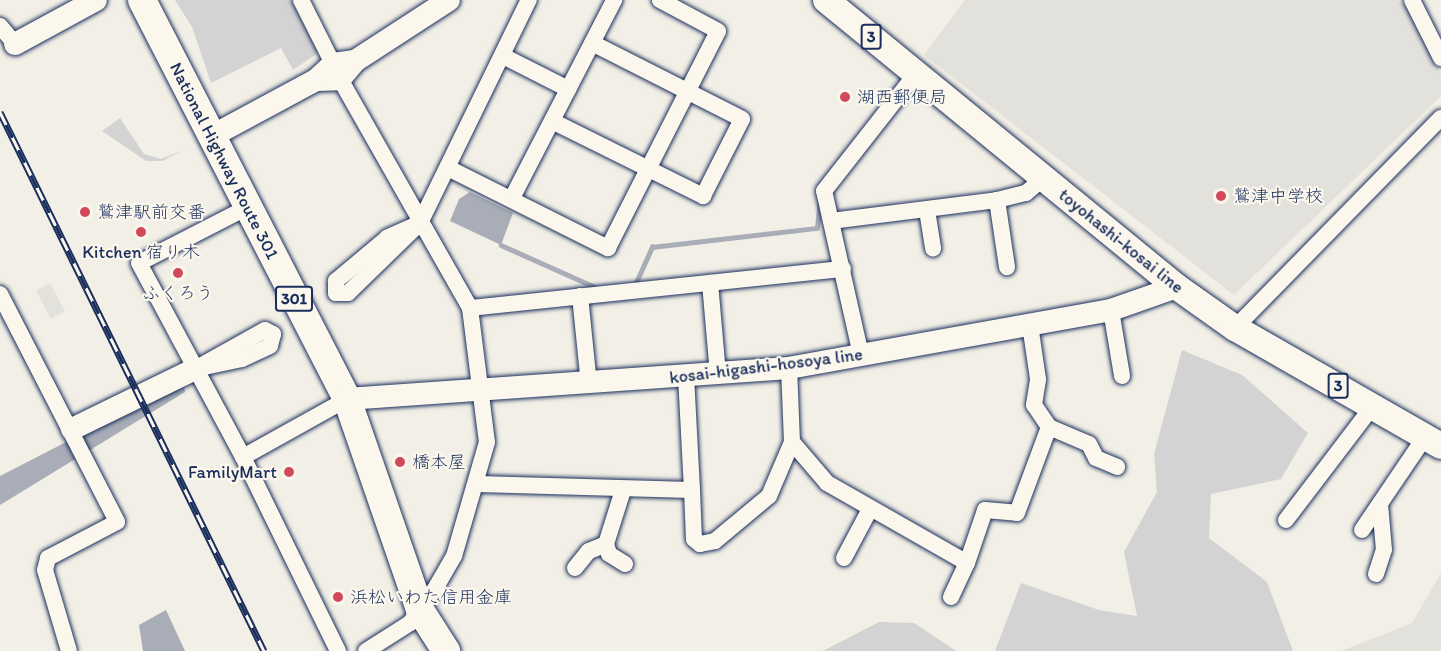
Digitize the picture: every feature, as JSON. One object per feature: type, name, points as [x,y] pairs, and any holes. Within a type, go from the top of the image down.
[{"type":"highway","name":"National Highway Route 301","points":[[142,0],[246,208],[347,399],[420,610],[446,651]]},
{"type":"main road","points":[[15,44],[96,0]]},
{"type":"main road","points":[[212,136],[343,68],[449,0]]},
{"type":"main road","name":"toyohashi-kosai line","points":[[839,4],[915,75],[1177,287],[1234,328],[1433,441]]},
{"type":"main road","name":"kosai-higashi-hosoya line","points":[[347,399],[589,386],[789,368],[1111,310],[1177,287]]},
{"type":"main road","points":[[72,429],[195,369]]},
{"type":"street","points":[[301,0],[343,68],[420,223],[470,308],[479,393],[488,442],[454,556],[420,610],[366,651]]},
{"type":"street","points":[[420,223],[378,245],[336,281],[336,293],[348,292],[420,223],[450,169],[505,57],[529,0]]},
{"type":"street","points":[[513,198],[614,0]]},
{"type":"street","points":[[450,169],[513,198],[608,248],[646,169],[688,93],[718,31],[660,0]]},
{"type":"street","points":[[1412,0],[1441,58]]},
{"type":"street","points":[[0,26],[15,44]]},
{"type":"street","points":[[552,121],[703,196],[742,119],[592,43]]},
{"type":"street","points":[[505,57],[568,89]]},
{"type":"street","points":[[861,355],[831,221],[826,185],[915,75]]},
{"type":"street","points":[[1234,328],[1441,118]]},
{"type":"street","points":[[831,221],[997,200],[1026,193],[1043,178]]},
{"type":"street","points":[[997,200],[1007,267]]},
{"type":"street","points":[[246,208],[139,263],[243,457],[338,651]]},
{"type":"street","points":[[927,210],[933,249]]},
{"type":"street","points":[[470,308],[843,269]]},
{"type":"street","points":[[710,282],[718,374]]},
{"type":"street","points":[[0,294],[72,429],[117,522],[48,558],[45,570],[69,651]]},
{"type":"street","points":[[580,296],[589,386]]},
{"type":"street","points":[[1111,310],[1122,376]]},
{"type":"street","points":[[1030,325],[1038,379],[1034,405],[1048,427],[1089,444],[1096,458],[1117,467]]},
{"type":"street","points":[[686,377],[694,539],[715,541],[769,496],[792,442],[789,368]]},
{"type":"street","points":[[243,457],[347,399]]},
{"type":"street","points":[[1286,520],[1373,406]]},
{"type":"street","points":[[951,597],[967,563],[985,510],[1017,513],[1048,427]]},
{"type":"street","points":[[1362,530],[1380,504],[1433,441]]},
{"type":"street","points":[[792,442],[827,483],[967,563]]},
{"type":"street","points":[[477,484],[623,490],[692,490]]},
{"type":"street","points":[[623,490],[606,544],[609,554],[625,564]]},
{"type":"street","points":[[1376,574],[1384,550],[1380,504]]},
{"type":"street","points":[[844,558],[870,509]]},
{"type":"street","points":[[574,568],[589,551],[606,544]]},
{"type":"shaded area","points":[[175,0],[291,0],[318,53],[293,70],[281,48],[211,83],[192,27]]},
{"type":"shaded area","name":"鷲津中学校","points":[[965,0],[1397,0],[1410,11],[1441,75],[1441,96],[1234,295],[924,55]]},
{"type":"shaded area","points":[[120,118],[144,154],[161,159],[184,150],[162,161],[146,161],[102,131]]},
{"type":"shaded area","points":[[470,192],[513,213],[501,245],[450,221],[459,199]]},
{"type":"shaded area","points":[[50,283],[65,311],[51,319],[36,291]]},
{"type":"shaded area","points":[[1182,350],[1242,375],[1308,433],[1281,479],[1211,494],[1209,538],[1267,582],[1293,651],[995,651],[1021,583],[1099,610],[1137,616],[1124,552],[1157,492],[1154,454]]},
{"type":"shaded area","points":[[183,382],[185,392],[0,505],[0,476]]},
{"type":"shaded area","points":[[1441,573],[1441,651],[1341,651],[1412,623]]},
{"type":"shaded area","points":[[166,610],[185,651],[143,651],[139,625]]},
{"type":"shaded area","points":[[879,622],[914,623],[956,651],[823,651]]},
{"type":"waterway","points":[[635,285],[652,247],[817,228],[820,201]]},
{"type":"waterway","points":[[501,245],[597,288]]},
{"type":"railway","points":[[0,112],[264,651]]},
{"type":"place","name":"湖西郵便局","points":[[845,97]]},
{"type":"place","name":"鷲津中学校","points":[[1221,196]]},
{"type":"place","name":"鷲津駅前交番","points":[[85,212]]},
{"type":"place","name":"Kitchen 宿り木","points":[[141,232]]},
{"type":"place","name":"ふくろう","points":[[178,273]]},
{"type":"place","name":"橋本屋","points":[[400,462]]},
{"type":"place","name":"FamilyMart","points":[[289,472]]},
{"type":"place","name":"浜松いわた信用金庫","points":[[338,597]]}]
